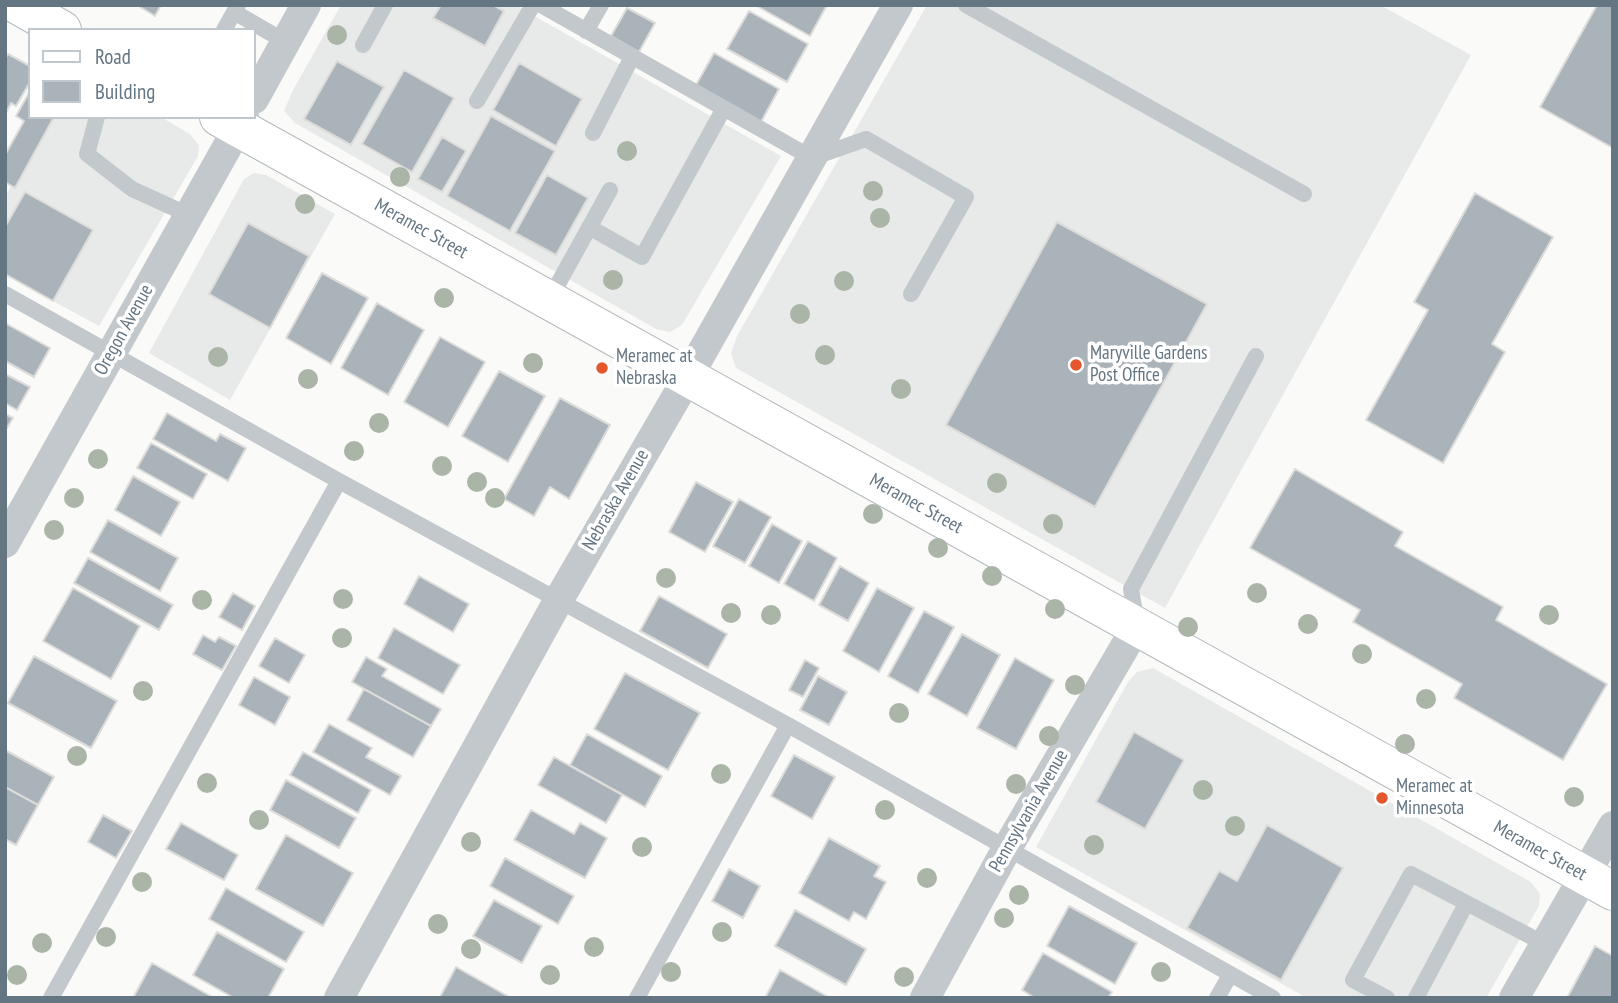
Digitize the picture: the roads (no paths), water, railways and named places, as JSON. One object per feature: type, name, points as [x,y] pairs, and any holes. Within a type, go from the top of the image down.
[{"type":"street","points":[[18,5],[58,28]]},
{"type":"street","name":"Oregon Avenue","points":[[256,89],[286,43],[306,5]]},
{"type":"street","name":"Nebraska Avenue","points":[[339,998],[558,601],[898,5]]},
{"type":"street","name":"Oregon Avenue","points":[[5,544],[189,215],[237,119]]},
{"type":"street","name":"Meramec Street","points":[[246,119],[549,300],[1599,883]]},
{"type":"street","name":"Pennsylvania Avenue","points":[[925,998],[1006,850],[1137,626]]},
{"type":"street","points":[[1514,998],[1545,944],[1599,883],[1613,826]]},
{"type":"lane","points":[[363,45],[385,5]]},
{"type":"lane","points":[[477,101],[533,5]]},
{"type":"lane","points":[[541,5],[813,158],[866,139],[966,197],[911,294]]},
{"type":"lane","points":[[586,31],[601,5]]},
{"type":"lane","points":[[966,5],[1304,194]]},
{"type":"lane","points":[[225,28],[236,9],[286,43]]},
{"type":"lane","points":[[593,132],[632,57]]},
{"type":"lane","points":[[589,227],[642,257],[724,108]]},
{"type":"lane","points":[[96,119],[87,154],[132,189],[189,215]]},
{"type":"lane","points":[[549,300],[610,190]]},
{"type":"lane","points":[[5,295],[339,481],[788,725],[1273,998]]},
{"type":"lane","points":[[1137,626],[1131,589],[1256,356]]},
{"type":"lane","points":[[51,998],[339,481]]},
{"type":"lane","points":[[637,998],[788,725]]},
{"type":"lane","points":[[1387,998],[1353,980],[1411,874],[1545,944]]},
{"type":"lane","points":[[1416,998],[1466,904]]},
{"type":"lane","points":[[1217,998],[1230,975]]},
{"type":"place","name":"Maryville Gardens Post Office","points":[[1076,365]]},
{"type":"place","name":"Meramec at Nebraska","points":[[602,368]]},
{"type":"place","name":"Meramec at Minnesota","points":[[1382,798]]}]
